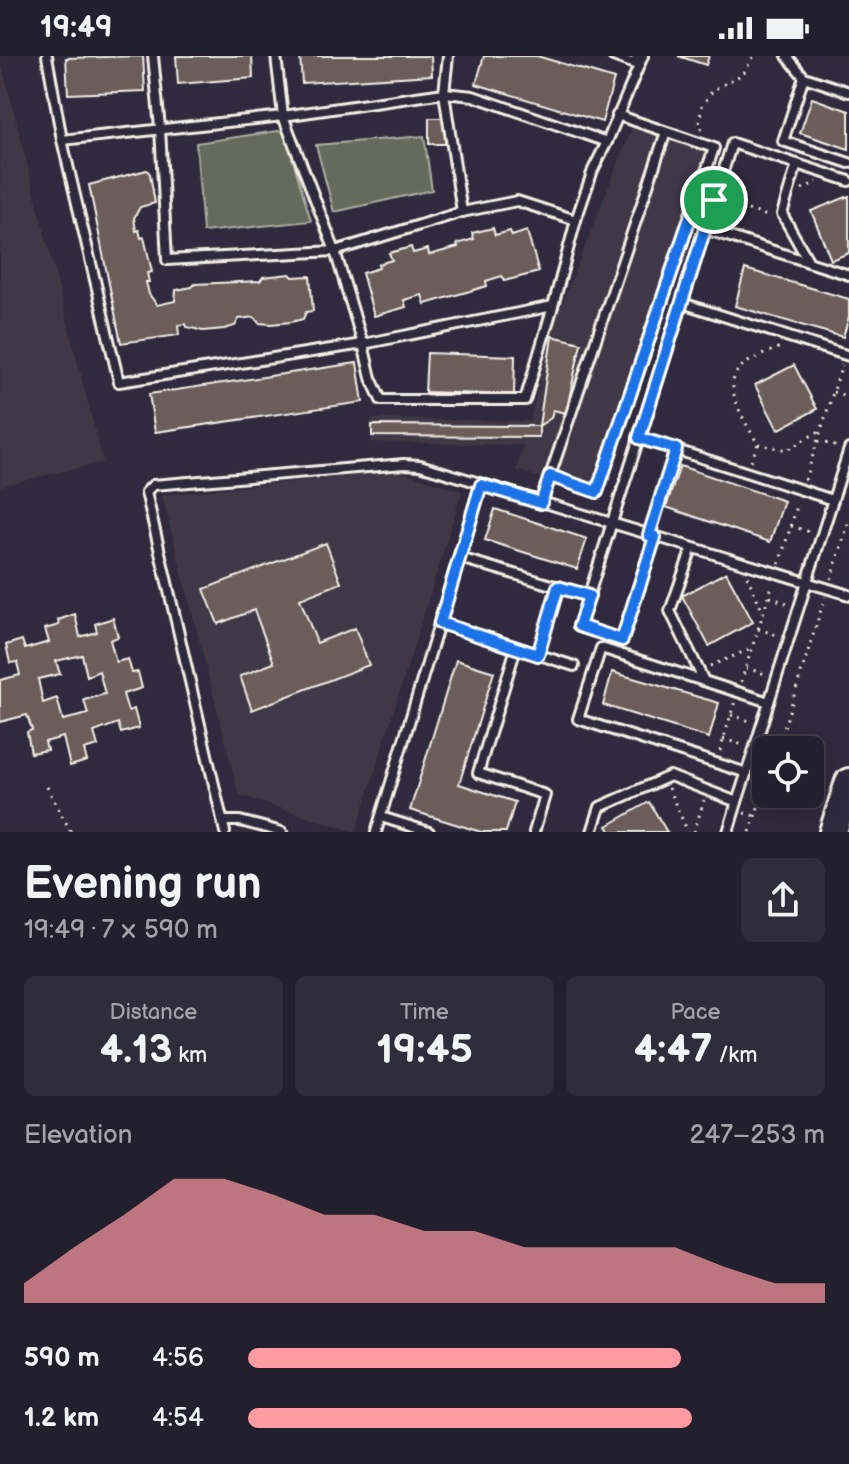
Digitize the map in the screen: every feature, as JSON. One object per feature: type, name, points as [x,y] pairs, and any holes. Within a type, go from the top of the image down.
[{"type":"main road","points":[[833,832],[849,782]]},
{"type":"lane","points":[[47,56],[62,140],[119,382],[363,344],[553,306]]},
{"type":"lane","points":[[153,56],[167,260],[335,251],[462,212],[517,201],[576,220]]},
{"type":"lane","points":[[276,56],[283,116],[335,251],[371,378],[381,400],[525,400],[593,170],[607,142],[636,61],[643,56]]},
{"type":"lane","points":[[448,56],[444,93],[462,212]]},
{"type":"lane","points":[[613,56],[636,61]]},
{"type":"lane","points":[[787,56],[804,77],[849,92]]},
{"type":"lane","points":[[804,77],[783,141],[849,163]]},
{"type":"lane","points":[[62,140],[283,116],[444,93],[473,96],[607,142]]},
{"type":"lane","points":[[550,476],[597,492],[714,148],[617,115]]},
{"type":"lane","points":[[541,503],[666,132]]},
{"type":"lane","points":[[652,536],[622,640],[579,626],[732,143],[849,181]]},
{"type":"lane","points":[[797,164],[782,214],[810,263]]},
{"type":"lane","points":[[705,229],[849,275]]},
{"type":"lane","points":[[682,303],[847,356]]},
{"type":"lane","points":[[639,438],[833,500]]},
{"type":"lane","points":[[758,736],[849,450]]},
{"type":"lane","points":[[225,832],[146,492],[153,485],[420,465],[849,595]]},
{"type":"lane","points":[[376,832],[481,485]]},
{"type":"lane","points":[[692,548],[670,611],[704,681]]},
{"type":"lane","points":[[460,558],[589,596]]},
{"type":"lane","points":[[440,623],[574,666]]},
{"type":"lane","points":[[516,648],[478,773],[545,795],[534,832]]},
{"type":"lane","points":[[747,773],[578,719],[601,648],[769,702]]},
{"type":"lane","points":[[728,832],[752,756]]},
{"type":"lane","points":[[592,832],[600,807],[670,776],[737,802]]},
{"type":"lane","points":[[381,817],[429,832]]},
{"type":"lane","points":[[222,821],[240,821],[282,832]]},
{"type":"path","points":[[714,148],[699,125],[702,106],[713,90],[743,74],[754,56]]},
{"type":"path","points":[[787,195],[832,176]]},
{"type":"path","points":[[714,200],[786,222]]},
{"type":"path","points":[[747,472],[758,444],[733,394],[734,378],[743,364],[796,340]]},
{"type":"path","points":[[716,763],[847,356]]},
{"type":"path","points":[[833,392],[849,397]]},
{"type":"path","points":[[758,444],[787,450],[821,430]]},
{"type":"path","points":[[818,441],[849,450]]},
{"type":"path","points":[[652,536],[676,449]]},
{"type":"path","points":[[781,736],[849,521]]},
{"type":"path","points":[[741,563],[763,612]]},
{"type":"path","points":[[538,655],[558,587]]},
{"type":"path","points":[[699,671],[752,648]]},
{"type":"path","points":[[731,715],[762,725]]},
{"type":"path","points":[[723,739],[752,748]]},
{"type":"path","points":[[664,779],[688,832]]},
{"type":"path","points":[[47,787],[71,832]]},
{"type":"path","points":[[694,832],[707,791]]},
{"type":"path","points":[[750,832],[758,808]]},
{"type":"shaded area","points":[[0,58],[103,462],[0,486]]},
{"type":"shaded area","points":[[636,118],[716,145],[602,498],[517,470],[523,445],[371,442],[371,419],[530,421],[552,329]]},
{"type":"shaded area","points":[[399,471],[462,491],[356,832],[239,795],[162,495]]},
{"type":"green space","points":[[284,130],[311,221],[203,232],[196,143]]},
{"type":"green space","points":[[424,136],[432,190],[334,212],[316,145]]},
{"type":"building","points":[[143,56],[145,91],[68,94],[66,58]]},
{"type":"building","points":[[176,56],[252,56],[253,78],[178,84]]},
{"type":"building","points":[[300,56],[431,56],[432,75],[302,83]]},
{"type":"building","points":[[484,56],[537,56],[614,79],[602,122],[476,84]]},
{"type":"building","points":[[678,56],[709,56],[706,65]]},
{"type":"building","points":[[812,98],[849,111],[849,149],[800,133]]},
{"type":"building","points":[[429,118],[445,118],[445,144],[429,144]]},
{"type":"building","points":[[147,170],[155,203],[140,207],[134,218],[136,231],[139,230],[141,238],[144,237],[152,272],[147,273],[149,294],[157,305],[175,301],[176,290],[195,284],[260,281],[263,277],[290,274],[293,277],[310,276],[313,311],[306,312],[303,319],[291,322],[271,324],[259,323],[254,317],[239,319],[235,326],[224,329],[203,331],[186,324],[178,325],[179,335],[121,343],[89,185]]},
{"type":"building","points":[[849,196],[849,253],[831,260],[811,211]]},
{"type":"building","points":[[493,228],[495,235],[510,231],[512,236],[527,231],[539,272],[504,281],[502,276],[486,281],[487,286],[425,304],[422,295],[404,300],[406,307],[374,316],[362,273],[392,260],[389,253],[411,247],[413,253],[428,249],[429,255],[458,247],[457,244],[474,239],[472,233]]},
{"type":"building","points":[[745,269],[849,299],[849,317],[843,337],[735,306]]},
{"type":"building","points":[[552,336],[581,343],[566,413],[553,410],[551,418],[539,426]]},
{"type":"building","points":[[427,353],[515,356],[514,395],[425,392]]},
{"type":"building","points":[[357,363],[363,402],[155,432],[149,394]]},
{"type":"building","points":[[794,365],[817,409],[778,430],[755,385]]},
{"type":"building","points":[[372,425],[539,426],[539,437],[372,436]]},
{"type":"building","points":[[680,466],[784,501],[770,542],[666,507]]},
{"type":"building","points":[[495,509],[587,539],[577,569],[485,540]]},
{"type":"building","points":[[326,543],[341,583],[300,599],[317,643],[355,628],[369,665],[252,710],[240,676],[274,663],[254,610],[218,624],[204,589]]},
{"type":"building","points":[[726,572],[753,622],[709,646],[682,596]]},
{"type":"building","points":[[75,614],[80,637],[97,632],[95,624],[113,618],[118,637],[110,640],[116,662],[128,659],[132,673],[138,672],[142,688],[123,694],[128,711],[134,709],[139,728],[121,733],[118,723],[94,732],[98,746],[84,750],[87,761],[70,766],[63,737],[45,742],[47,750],[31,753],[27,732],[32,730],[27,715],[0,722],[0,680],[20,675],[17,662],[10,663],[6,645],[22,640],[25,649],[49,642],[45,629],[59,625],[58,620]],"holes":[[[82,655],[87,676],[99,671],[105,694],[84,700],[88,714],[63,720],[57,698],[43,703],[38,679],[60,674],[56,661]]]},
{"type":"building","points":[[456,660],[494,672],[459,784],[515,802],[506,832],[481,832],[410,810]]},
{"type":"building","points":[[612,672],[719,703],[709,738],[603,705]]},
{"type":"building","points":[[649,802],[667,832],[611,832],[607,826]]},
{"type":"route","points":[[698,194],[714,200],[639,438],[676,449],[649,535],[655,537],[622,640],[579,626],[589,596],[558,587],[538,655],[440,623],[481,485],[541,503],[550,476],[597,492],[698,194]]}]
